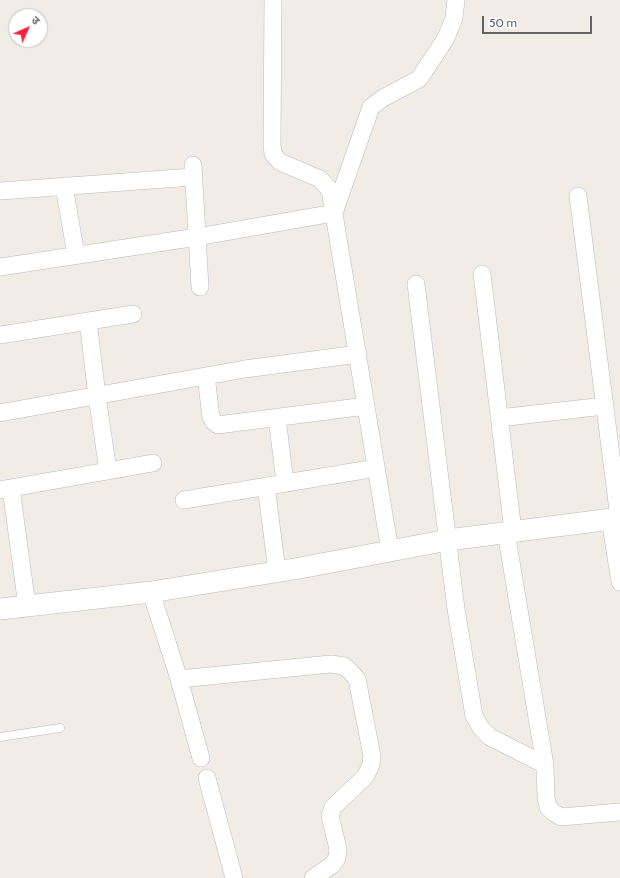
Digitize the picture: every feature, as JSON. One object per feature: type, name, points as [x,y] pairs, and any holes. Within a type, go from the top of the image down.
[{"type":"street","points":[[273,0],[273,154],[280,162],[320,179],[330,190],[390,551]]},
{"type":"street","points":[[334,213],[371,107],[383,98],[419,79],[446,38],[454,18],[456,0]]},
{"type":"street","points":[[1,191],[64,186],[193,171],[200,286]]},
{"type":"street","points":[[64,186],[76,256]]},
{"type":"street","points":[[578,196],[604,406],[616,518],[620,582]]},
{"type":"street","points":[[0,267],[197,237],[334,213]]},
{"type":"street","points":[[482,274],[499,418],[510,532],[545,765],[546,797],[548,807],[561,817],[620,812]]},
{"type":"street","points":[[416,284],[456,609],[474,716],[481,728],[490,737],[545,765]]},
{"type":"street","points":[[0,335],[133,314]]},
{"type":"street","points":[[88,321],[108,471]]},
{"type":"street","points":[[0,413],[246,369],[358,354]]},
{"type":"street","points":[[206,376],[211,417],[218,425],[366,406]]},
{"type":"street","points":[[499,418],[604,406]]},
{"type":"street","points":[[276,418],[285,483]]},
{"type":"street","points":[[27,606],[6,489],[153,463]]},
{"type":"street","points":[[184,500],[376,468]]},
{"type":"street","points":[[266,486],[278,571]]},
{"type":"street","points":[[0,609],[151,592],[278,571],[448,540],[616,518]]},
{"type":"street","points":[[151,592],[179,680],[201,758]]},
{"type":"street","points":[[179,680],[331,664],[344,666],[357,679],[372,756],[372,766],[365,777],[333,807],[330,816],[338,849],[337,858],[332,865],[313,878]]},
{"type":"street","points":[[207,778],[234,878]]},
{"type":"lane","points":[[0,737],[60,728]]}]
